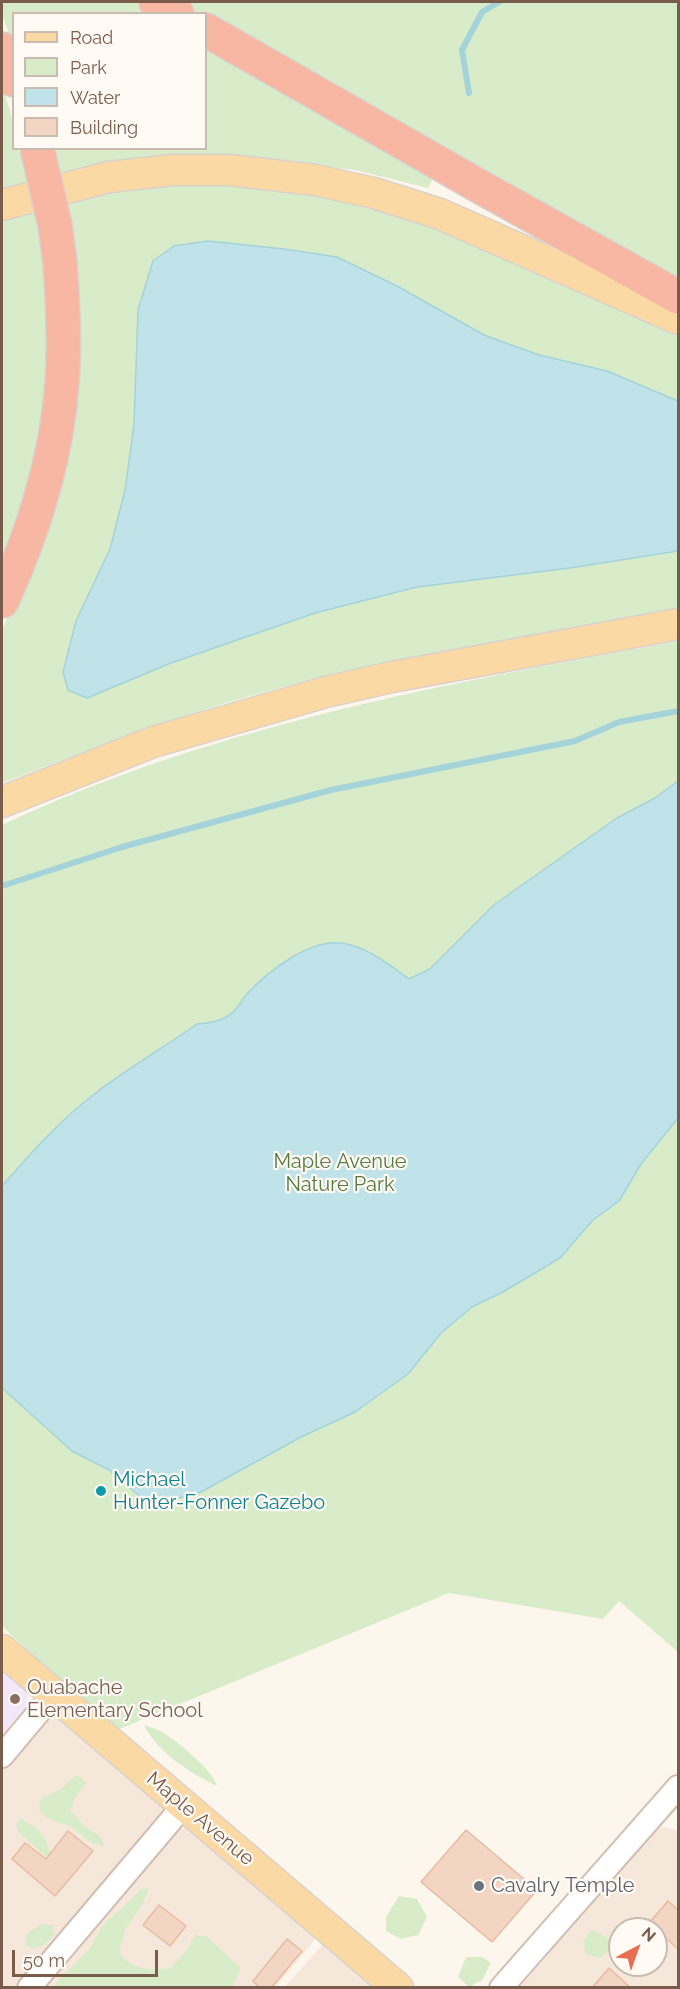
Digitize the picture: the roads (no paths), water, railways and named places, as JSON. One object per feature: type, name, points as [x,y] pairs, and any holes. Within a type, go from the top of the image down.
[{"type":"highway","points":[[156,2],[174,12]]},
{"type":"highway","points":[[207,31],[678,297]]},
{"type":"highway","points":[[2,49],[12,75]]},
{"type":"highway","points":[[2,602],[17,568],[38,506],[56,430],[62,383],[64,315],[60,263],[53,215],[37,150]]},
{"type":"main road","points":[[2,205],[109,177],[173,170],[230,170],[315,180],[374,193],[440,214],[678,319]]},
{"type":"main road","points":[[2,802],[153,742],[326,692],[392,677],[678,624]]},
{"type":"main road","name":"Maple Avenue","points":[[2,1650],[398,1988]]},
{"type":"street","points":[[2,1756],[54,1694]]},
{"type":"street","points":[[501,1988],[678,1787]]},
{"type":"street","points":[[29,1988],[184,1805]]},
{"type":"water","points":[[208,241],[337,257],[397,286],[484,335],[539,355],[607,371],[678,401],[678,551],[570,568],[417,587],[315,613],[171,663],[87,698],[68,690],[63,672],[76,621],[110,549],[125,490],[134,424],[138,310],[153,261],[174,246]]},
{"type":"water","points":[[678,781],[678,1118],[641,1164],[619,1201],[593,1220],[560,1258],[503,1292],[472,1307],[441,1333],[408,1374],[355,1412],[301,1437],[201,1492],[168,1501],[144,1500],[109,1470],[72,1451],[2,1388],[2,1186],[71,1113],[109,1083],[197,1024],[227,1017],[265,977],[302,952],[328,943],[340,943],[377,956],[409,979],[430,969],[495,904],[617,818],[655,798]]},
{"type":"waterway","points":[[469,93],[462,50],[482,12],[499,2]]},
{"type":"waterway","points":[[2,886],[122,847],[331,790],[575,741],[619,722],[678,711]]},
{"type":"place","name":"Michael Hunter-Fonner Gazebo","points":[[101,1491]]},
{"type":"place","name":"Ouabache Elementary School","points":[[15,1699]]},
{"type":"place","name":"Cavalry Temple","points":[[479,1886]]},
{"type":"park label","name":"Maple Avenue Nature Park","points":[[340,1174]]}]
